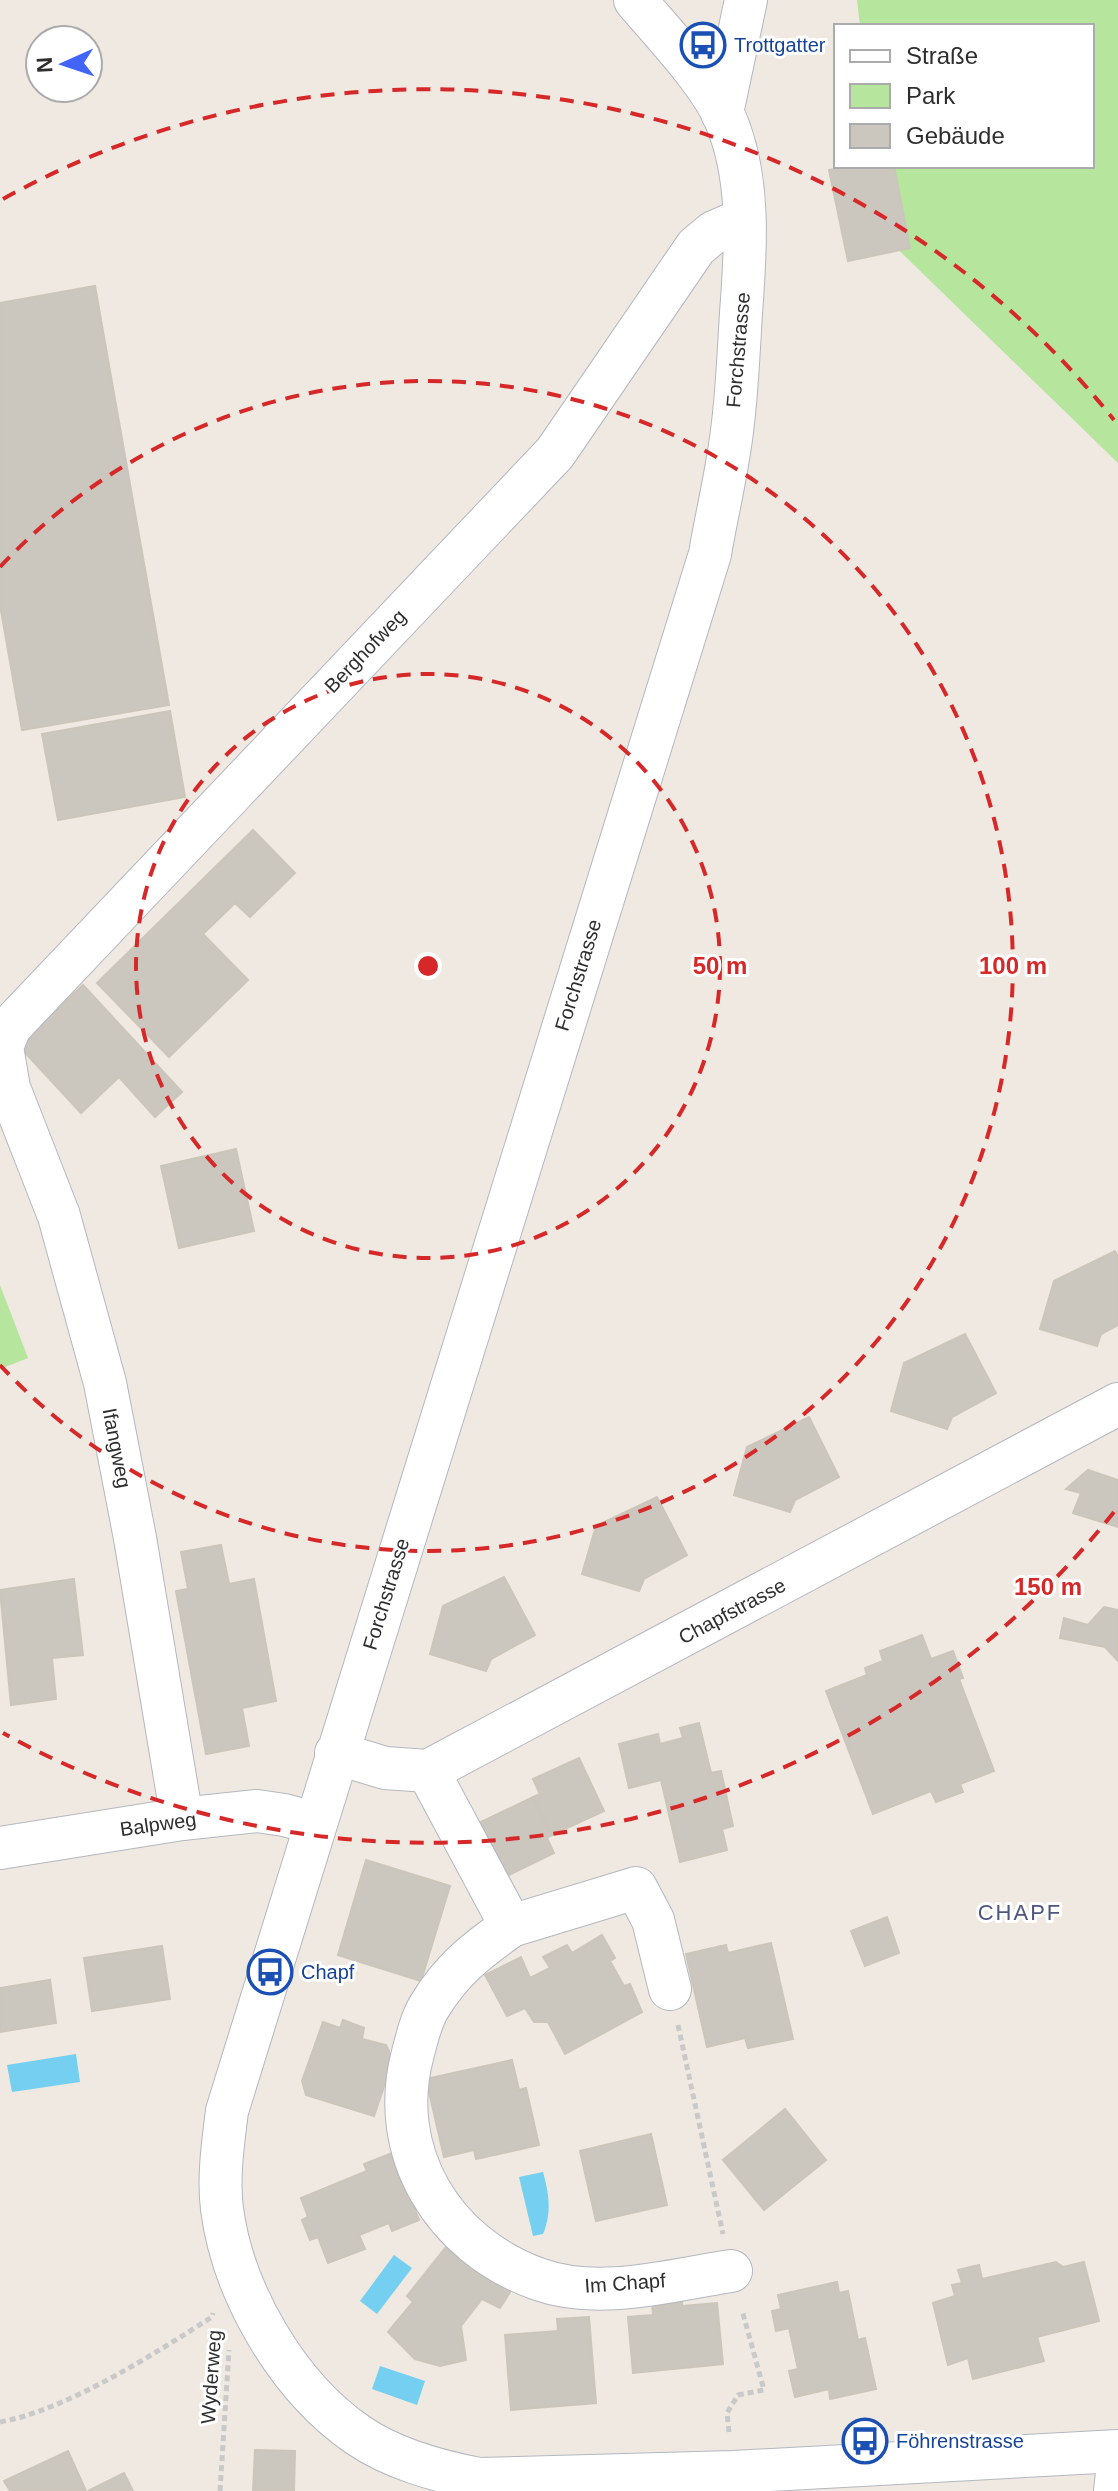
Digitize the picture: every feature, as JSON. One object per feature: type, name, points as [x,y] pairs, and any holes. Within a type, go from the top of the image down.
[{"type":"street","name":"Forchstrasse","points":[[635,0],[705,86],[722,113],[734,141],[741,176],[744,269],[728,462],[710,554],[227,2111],[221,2178],[222,2208],[234,2265],[264,2327],[295,2374],[324,2407],[359,2435],[401,2456],[449,2473],[479,2479],[733,2472],[1118,2451]]},
{"type":"street","points":[[722,113],[746,0]]},
{"type":"street","name":"Berghofweg","points":[[9,1088],[2,1047],[10,1027],[555,453],[696,247],[714,232],[744,219]]},
{"type":"street","name":"Ifangweg","points":[[9,1088],[59,1216],[105,1383],[135,1538],[182,1819]]},
{"type":"street","name":"Chapfstrasse","points":[[428,1771],[1118,1404]]},
{"type":"street","points":[[336,1753],[385,1768],[428,1771],[511,1926]]},
{"type":"street","name":"Balpweg","points":[[0,1848],[182,1819],[257,1811],[315,1823]]},
{"type":"street","name":"Im Chapf","points":[[670,1989],[653,1920],[636,1888],[511,1926],[464,1960],[427,2009],[407,2074],[406,2117],[414,2156],[429,2190],[470,2242],[538,2279],[596,2289],[731,2271]]},
{"type":"street","points":[[1115,2491],[1118,2464]]},
{"type":"path","points":[[670,1989],[731,2271],[764,2390],[738,2395],[727,2413],[733,2472]]},
{"type":"path","points":[[0,2422],[20,2418],[77,2394],[158,2352],[212,2317],[234,2265]]},
{"type":"path","name":"Wyderweg","points":[[220,2491],[229,2340]]},
{"type":"green space","points":[[857,0],[1118,0],[1118,463],[880,232],[873,168],[1094,168],[1094,24],[860,24]]},
{"type":"green space","points":[[0,1285],[28,1358],[0,1369]]},
{"type":"water","points":[[76,2054],[80,2082],[12,2092],[7,2065]]},
{"type":"water","points":[[543,2172],[548,2195],[548,2218],[543,2234],[533,2236],[519,2177]]},
{"type":"water","points":[[394,2255],[412,2268],[377,2314],[360,2301]]},
{"type":"water","points":[[380,2366],[425,2381],[417,2405],[372,2389]]},
{"type":"building","points":[[894,168],[910,248],[848,261],[829,170]]},
{"type":"building","points":[[95,286],[169,705],[22,730],[0,605],[0,303]]},
{"type":"building","points":[[170,711],[185,797],[58,820],[42,734]]},
{"type":"building","points":[[253,830],[295,873],[250,917],[235,903],[203,934],[248,980],[169,1057],[97,983]]},
{"type":"building","points":[[83,985],[182,1092],[155,1117],[119,1077],[81,1113],[18,1045]]},
{"type":"building","points":[[236,1149],[254,1231],[179,1248],[161,1166]]},
{"type":"building","points":[[1115,1251],[1118,1257],[1118,1325],[1101,1334],[1097,1346],[1040,1329],[1054,1281]]},
{"type":"building","points":[[965,1334],[996,1393],[952,1417],[947,1429],[891,1411],[904,1363]]},
{"type":"building","points":[[809,1417],[839,1477],[795,1500],[790,1512],[734,1495],[747,1447]]},
{"type":"building","points":[[1088,1470],[1118,1480],[1118,1527],[1073,1513],[1081,1493],[1066,1489]]},
{"type":"building","points":[[657,1497],[687,1555],[644,1579],[639,1591],[582,1574],[596,1526]]},
{"type":"building","points":[[221,1545],[229,1584],[254,1579],[276,1701],[242,1708],[249,1746],[206,1754],[176,1591],[188,1589],[181,1552]]},
{"type":"building","points":[[504,1577],[535,1635],[491,1659],[486,1671],[430,1654],[443,1606]]},
{"type":"building","points":[[74,1579],[83,1655],[52,1658],[56,1699],[11,1705],[0,1590]]},
{"type":"building","points":[[1104,1607],[1118,1610],[1118,1661],[1105,1647],[1060,1638],[1064,1618],[1088,1625]]},
{"type":"building","points":[[922,1635],[931,1659],[953,1651],[963,1678],[959,1679],[994,1771],[960,1784],[963,1792],[936,1802],[931,1791],[873,1814],[826,1691],[867,1675],[865,1668],[883,1661],[880,1651]]},
{"type":"building","points":[[699,1723],[711,1773],[721,1771],[733,1826],[722,1829],[727,1850],[680,1862],[661,1780],[629,1788],[619,1744],[658,1734],[660,1744],[683,1738],[680,1728]]},
{"type":"building","points":[[579,1758],[604,1811],[552,1835],[533,1797],[540,1794],[533,1779]]},
{"type":"building","points":[[533,1797],[552,1835],[547,1838],[554,1853],[507,1876],[481,1822]]},
{"type":"building","points":[[366,1860],[450,1886],[421,1981],[338,1955]]},
{"type":"building","points":[[887,1917],[899,1953],[865,1966],[851,1931]]},
{"type":"building","points":[[602,1935],[615,1958],[610,1961],[624,1986],[630,1984],[642,2012],[565,2054],[548,2022],[534,2022],[525,2008],[507,2016],[485,1975],[521,1957],[530,1978],[550,1968],[543,1957],[567,1945],[572,1953]]},
{"type":"building","points":[[771,1943],[793,2039],[748,2048],[745,2038],[707,2047],[686,1954],[726,1945],[728,1953]]},
{"type":"building","points":[[162,1946],[170,1999],[92,2011],[84,1958]]},
{"type":"building","points":[[50,1980],[56,2023],[0,2032],[0,1988]]},
{"type":"building","points":[[343,2020],[364,2028],[362,2039],[386,2045],[389,2051],[392,2063],[374,2116],[306,2095],[302,2081],[323,2022],[340,2028]]},
{"type":"building","points":[[512,2060],[519,2090],[526,2088],[539,2145],[476,2159],[474,2150],[444,2157],[426,2079]]},
{"type":"building","points":[[785,2109],[826,2160],[764,2210],[723,2160]]},
{"type":"building","points":[[651,2134],[667,2205],[596,2221],[580,2151]]},
{"type":"building","points":[[392,2153],[419,2220],[392,2231],[389,2223],[359,2235],[365,2249],[328,2263],[318,2237],[310,2240],[302,2220],[308,2217],[301,2198],[367,2171],[364,2164]]},
{"type":"building","points":[[446,2247],[476,2272],[483,2266],[515,2284],[500,2308],[482,2299],[461,2326],[466,2360],[440,2366],[415,2359],[388,2332],[413,2302],[407,2296]]},
{"type":"building","points":[[1056,2262],[1063,2267],[1084,2262],[1099,2321],[1037,2337],[1044,2361],[973,2379],[968,2358],[948,2365],[933,2303],[955,2296],[952,2285],[962,2283],[958,2270],[979,2265],[982,2279]]},
{"type":"building","points":[[837,2282],[839,2293],[848,2291],[858,2340],[865,2338],[876,2389],[830,2399],[829,2389],[795,2397],[789,2371],[798,2369],[789,2328],[776,2331],[772,2311],[781,2309],[778,2295]]},
{"type":"building","points":[[682,2300],[682,2306],[717,2303],[723,2364],[633,2373],[628,2317],[653,2315],[652,2302]]},
{"type":"building","points":[[589,2317],[596,2403],[511,2410],[505,2335],[558,2331],[557,2319]]},
{"type":"building","points":[[255,2450],[295,2451],[294,2491],[253,2491]]},
{"type":"building","points":[[68,2451],[86,2491],[10,2491],[4,2481]]},
{"type":"building","points":[[124,2473],[133,2491],[88,2491]]},
{"type":"place","name":"Trottgatter","points":[[703,45]]},
{"type":"place","name":"Chapf","points":[[270,1972]]},
{"type":"place","name":"Föhrenstrasse","points":[[865,2441]]},
{"type":"district","name":"CHAPF","points":[[1020,1912]]}]
